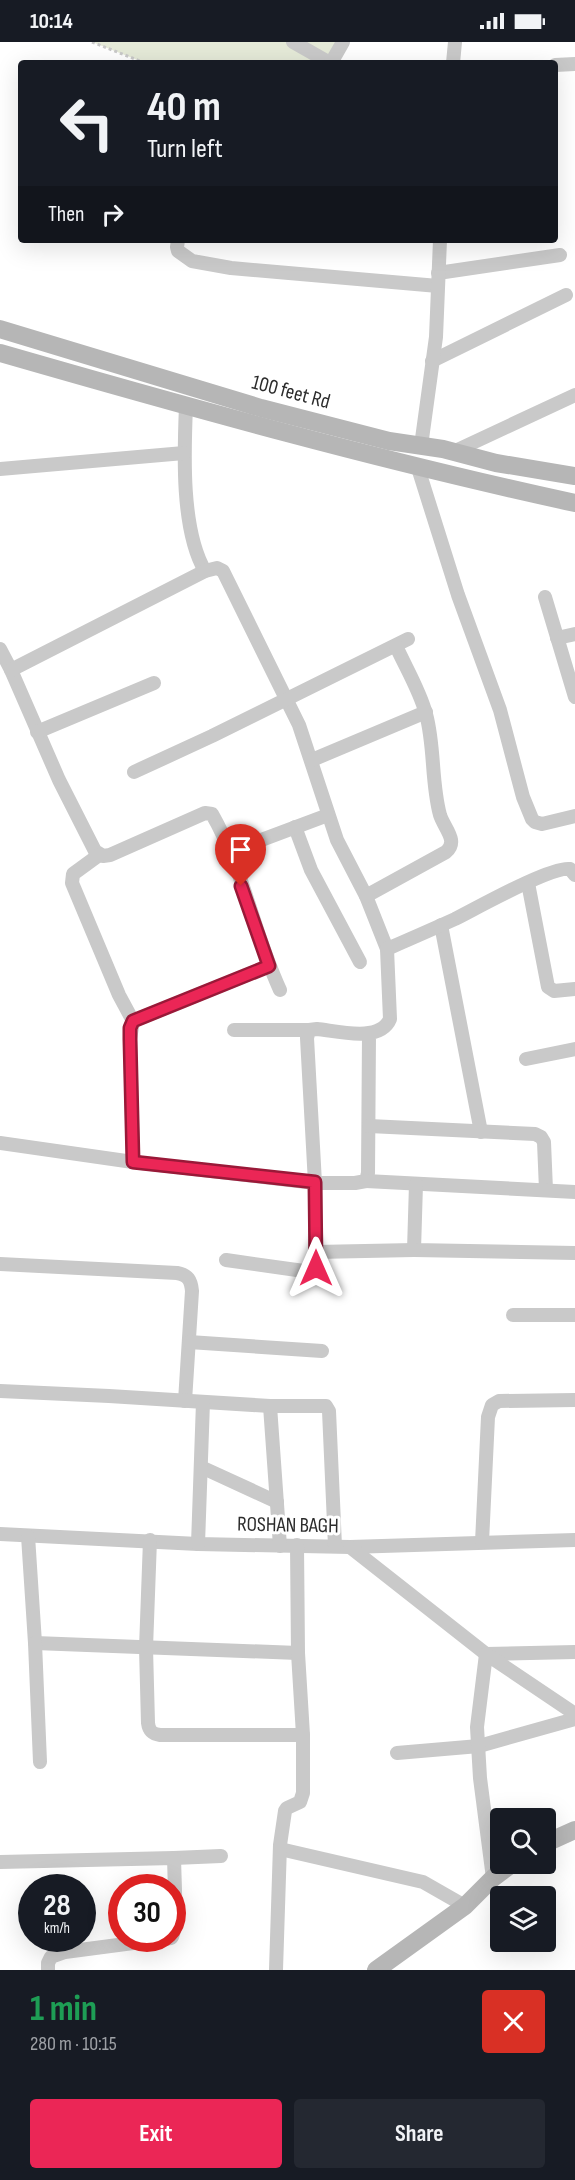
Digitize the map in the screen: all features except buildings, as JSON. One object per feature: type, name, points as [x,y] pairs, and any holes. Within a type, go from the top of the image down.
[{"type":"main road","name":"100 feet Rd","points":[[0,329],[261,408],[389,441],[453,452],[496,463],[575,476]]},
{"type":"main road","points":[[0,353],[418,468],[575,503]]},
{"type":"main road","points":[[556,1839],[575,1830]]},
{"type":"main road","points":[[376,1970],[465,1906],[498,1874]]},
{"type":"street","points":[[293,42],[326,60]]},
{"type":"street","points":[[333,60],[343,42]]},
{"type":"street","points":[[453,60],[455,42]]},
{"type":"street","points":[[558,65],[575,64]]},
{"type":"street","points":[[178,243],[178,251],[192,261],[231,268],[438,279],[560,255]]},
{"type":"street","points":[[421,446],[432,361],[440,243]]},
{"type":"street","points":[[432,361],[566,295]]},
{"type":"street","points":[[453,452],[575,395]]},
{"type":"street","points":[[186,406],[184,453],[188,507],[194,543],[205,571]]},
{"type":"street","points":[[0,469],[184,453]]},
{"type":"street","points":[[418,468],[458,595],[500,710],[523,797],[532,819],[542,824],[575,816]]},
{"type":"street","points":[[11,670],[205,571],[217,568],[223,571],[286,698],[312,760],[337,840],[366,896],[387,949],[390,1019],[387,1025],[369,1035],[317,1029],[234,1030]]},
{"type":"street","points":[[544,597],[575,697]]},
{"type":"street","points":[[557,638],[575,634]]},
{"type":"street","points":[[134,772],[402,642],[426,712],[436,798],[441,818],[451,837],[450,848],[366,896]]},
{"type":"street","points":[[0,649],[59,780],[99,855]]},
{"type":"street","points":[[37,732],[154,683]]},
{"type":"street","points":[[312,760],[426,712]]},
{"type":"street","points":[[133,1021],[119,995],[72,883],[73,874],[99,855],[110,855],[208,813],[213,816],[229,852],[269,966],[280,990]]},
{"type":"street","points":[[229,852],[328,815]]},
{"type":"street","points":[[295,827],[311,870],[360,962]]},
{"type":"street","points":[[387,949],[528,882],[564,868],[570,869],[575,875]]},
{"type":"street","points":[[528,882],[549,987],[554,991],[575,990]]},
{"type":"street","points":[[441,925],[481,1132]]},
{"type":"street","points":[[133,1162],[130,1028],[133,1021],[269,966]]},
{"type":"street","points":[[226,1260],[311,1272],[315,1270],[315,1182],[307,1038],[309,1030]]},
{"type":"street","points":[[366,1181],[369,1126],[369,1035]]},
{"type":"street","points":[[526,1059],[575,1049]]},
{"type":"street","points":[[369,1126],[535,1134],[544,1142],[546,1190]]},
{"type":"street","points":[[0,1143],[133,1162],[315,1182],[366,1181],[575,1192]]},
{"type":"street","points":[[414,1250],[416,1184]]},
{"type":"street","points":[[316,1252],[414,1250],[575,1253]]},
{"type":"street","points":[[0,1264],[182,1274],[188,1278],[192,1286],[185,1401]]},
{"type":"street","points":[[513,1315],[575,1316]]},
{"type":"street","points":[[189,1342],[322,1351]]},
{"type":"street","points":[[0,1391],[270,1406],[326,1406],[329,1408],[335,1546]]},
{"type":"street","points":[[482,1542],[488,1417],[492,1405],[499,1401],[575,1400]]},
{"type":"street","points":[[198,1544],[202,1402]]},
{"type":"street","points":[[270,1406],[280,1545]]},
{"type":"street","points":[[201,1467],[277,1502]]},
{"type":"street","name":"ROSHAN BAGH","points":[[0,1534],[198,1544],[350,1547],[575,1540]]},
{"type":"street","points":[[28,1536],[40,1762]]},
{"type":"street","points":[[150,1540],[146,1648],[148,1723],[153,1734],[303,1735]]},
{"type":"street","points":[[276,1970],[280,1849],[285,1811],[300,1802],[303,1793],[297,1545]]},
{"type":"street","points":[[350,1547],[486,1654],[575,1714]]},
{"type":"street","points":[[35,1643],[298,1653]]},
{"type":"street","points":[[486,1654],[575,1652]]},
{"type":"street","points":[[486,1654],[477,1727],[480,1778],[493,1878]]},
{"type":"street","points":[[397,1753],[479,1746],[575,1719]]},
{"type":"street","points":[[280,1849],[423,1882],[465,1906]]},
{"type":"street","points":[[0,1862],[221,1856]]},
{"type":"street","points":[[174,1858],[174,1874]]},
{"type":"street","points":[[48,1970],[51,1957],[65,1952],[108,1946]]},
{"type":"path","points":[[92,42],[137,60]]},
{"type":"green space","points":[[92,42],[348,42],[339,60],[137,60]]},
{"type":"route","points":[[241,886],[269,966],[133,1021],[130,1028],[130,1039],[133,1162],[315,1182],[316,1268]]}]
